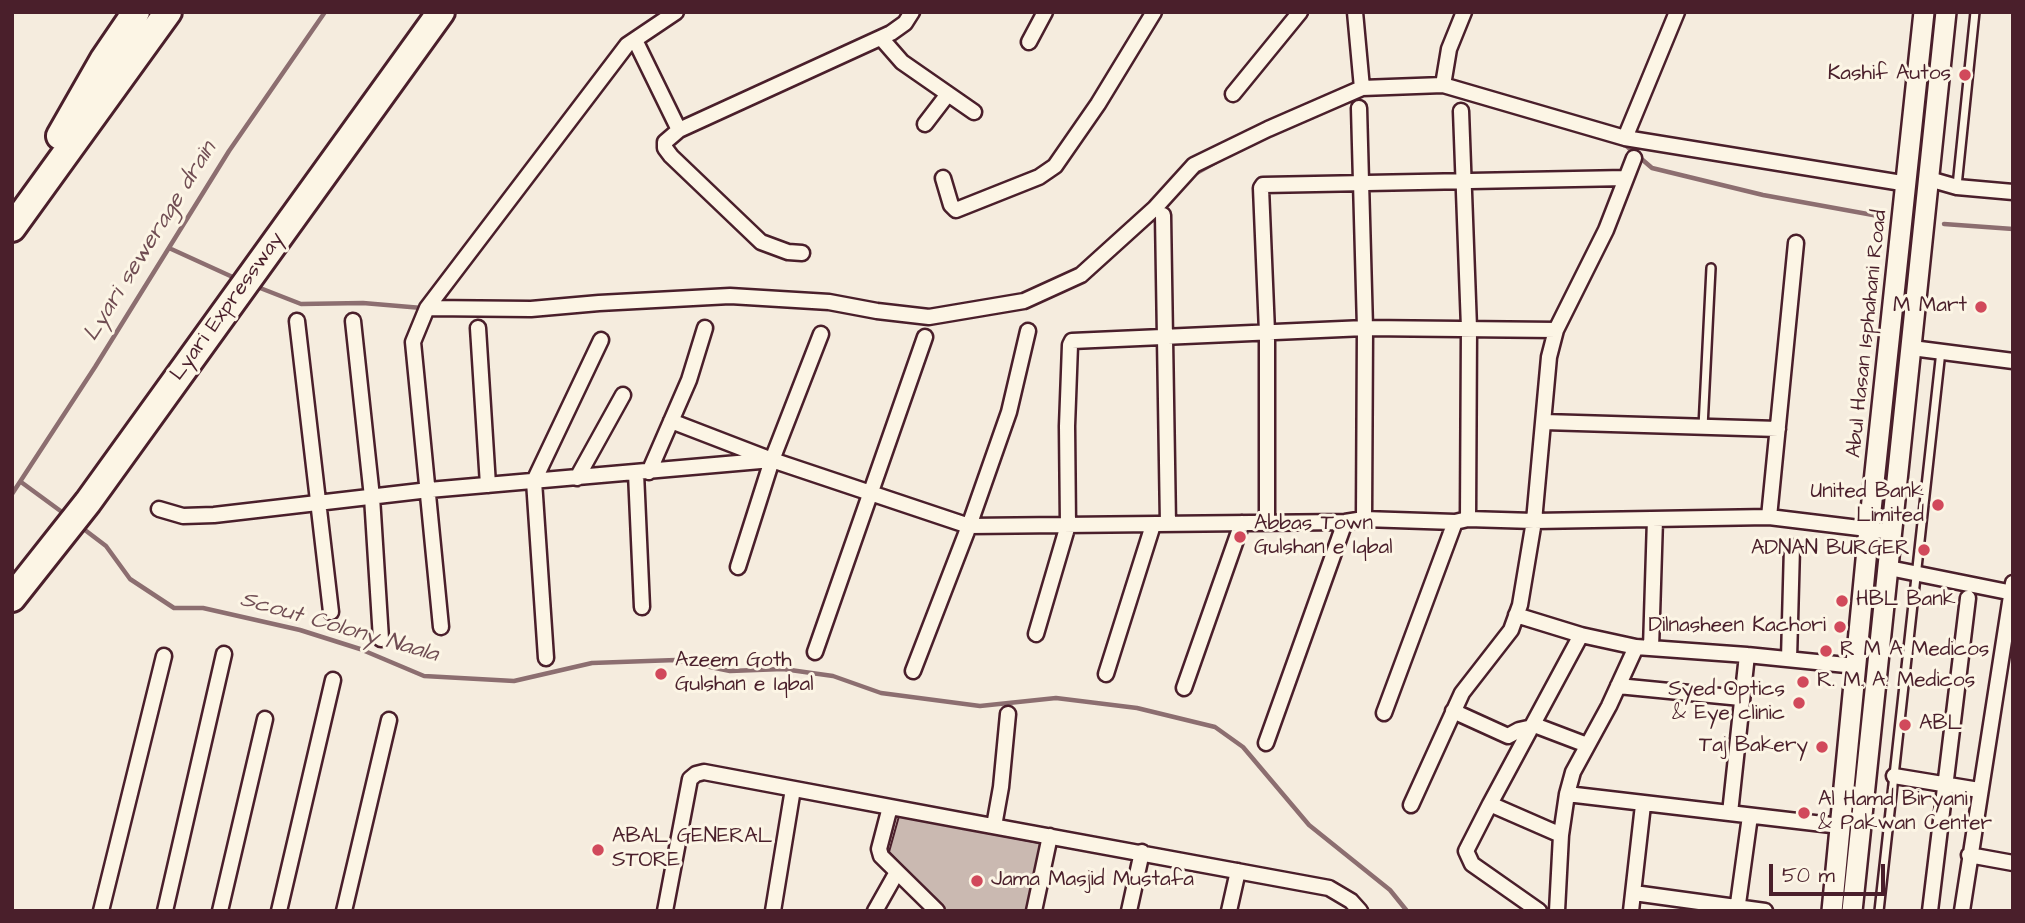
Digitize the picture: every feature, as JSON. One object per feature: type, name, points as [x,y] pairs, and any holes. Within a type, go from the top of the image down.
[{"type":"highway","points":[[31,202],[54,148],[104,59],[136,12]]},
{"type":"highway","points":[[12,228],[168,12]]},
{"type":"highway","name":"Lyari Expressway","points":[[12,598],[88,502],[441,12]]},
{"type":"main road","name":"Abul Hasan Isphahani Road","points":[[1832,911],[1924,12]]},
{"type":"main road","points":[[1852,911],[1946,12]]},
{"type":"street","points":[[802,253],[788,252],[761,242],[671,156],[665,148],[665,142],[679,130],[881,38],[905,23],[912,12]]},
{"type":"street","points":[[1029,42],[1045,12]]},
{"type":"street","points":[[943,178],[951,205],[956,210],[1039,177],[1055,166],[1098,104],[1154,12]]},
{"type":"street","points":[[1233,94],[1300,12]]},
{"type":"street","points":[[1355,12],[1362,88]]},
{"type":"street","points":[[1443,85],[1450,49],[1464,12]]},
{"type":"street","points":[[1625,138],[1677,12]]},
{"type":"street","points":[[441,627],[413,342],[427,308],[627,45],[674,13]]},
{"type":"street","points":[[881,38],[902,62],[974,112]]},
{"type":"street","points":[[635,40],[679,130]]},
{"type":"street","points":[[427,308],[531,309],[730,296],[829,302],[929,317],[1024,301],[1082,275],[1155,208],[1194,165],[1362,88],[1443,85],[1625,138],[1908,184]]},
{"type":"street","points":[[925,124],[948,94]]},
{"type":"street","points":[[1359,108],[1365,328],[1364,519]]},
{"type":"street","points":[[1384,713],[1461,520],[1469,328],[1461,111]]},
{"type":"street","points":[[1410,805],[1462,693],[1511,630],[1520,605],[1534,521],[1549,356],[1556,330],[1606,230],[1634,158]]},
{"type":"street","points":[[1267,522],[1267,332],[1261,188],[1269,184],[1361,181],[1626,178]]},
{"type":"street","points":[[1929,179],[1957,187],[2013,192]]},
{"type":"street","points":[[1106,674],[1160,524],[1164,337],[1163,215]]},
{"type":"street","points":[[1769,516],[1796,243]]},
{"type":"street","points":[[297,321],[331,612]]},
{"type":"street","points":[[353,321],[372,497],[381,639]]},
{"type":"street","points":[[478,328],[488,485]]},
{"type":"street","points":[[642,607],[643,472],[671,421],[696,361],[705,328]]},
{"type":"street","points":[[1036,634],[1068,525],[1070,345],[1076,340],[1365,328],[1556,330]]},
{"type":"street","points":[[913,671],[969,526],[1009,412],[1028,331]]},
{"type":"street","points":[[737,567],[772,460],[821,334]]},
{"type":"street","points":[[815,652],[925,337]]},
{"type":"street","points":[[546,658],[534,481],[601,340]]},
{"type":"street","points":[[1912,348],[2013,361]]},
{"type":"street","points":[[577,478],[624,395]]},
{"type":"street","points":[[671,421],[772,460],[969,526],[1769,516],[1892,532]]},
{"type":"street","points":[[1544,422],[1777,429]]},
{"type":"street","points":[[159,509],[183,516],[429,490],[772,460]]},
{"type":"street","points":[[1557,911],[1561,835],[1573,772],[1618,686],[1644,648],[1655,519]]},
{"type":"street","points":[[1266,743],[1345,522]]},
{"type":"street","points":[[1184,688],[1242,523]]},
{"type":"street","points":[[1789,659],[1792,547]]},
{"type":"street","points":[[1889,568],[2012,589],[1962,911]]},
{"type":"street","points":[[1930,911],[1968,598]]},
{"type":"street","points":[[1516,614],[1581,635],[1644,648],[1856,666]]},
{"type":"street","points":[[1539,911],[1472,864],[1466,851],[1581,635]]},
{"type":"street","points":[[165,911],[224,654]]},
{"type":"street","points":[[1730,813],[1747,655]]},
{"type":"street","points":[[101,911],[164,656]]},
{"type":"street","points":[[279,911],[332,680]]},
{"type":"street","points":[[1618,686],[1741,698]]},
{"type":"street","points":[[1453,711],[1508,736],[1537,726],[1587,744]]},
{"type":"street","points":[[994,826],[1008,714]]},
{"type":"street","points":[[219,911],[265,719]]},
{"type":"street","points":[[344,911],[389,720]]},
{"type":"street","points":[[665,911],[690,779],[704,772],[1329,888],[1351,901],[1360,911]]},
{"type":"street","points":[[1894,776],[1979,790]]},
{"type":"street","points":[[773,911],[793,789]]},
{"type":"street","points":[[1567,794],[1840,826]]},
{"type":"street","points":[[1490,804],[1561,835]]},
{"type":"street","points":[[1631,911],[1643,805]]},
{"type":"street","points":[[890,807],[879,849],[881,856],[937,911]]},
{"type":"street","points":[[1737,909],[1750,816]]},
{"type":"street","points":[[1034,911],[1050,836]]},
{"type":"street","points":[[1129,911],[1142,852]]},
{"type":"street","points":[[1969,855],[2013,863]]},
{"type":"street","points":[[1229,911],[1238,871]]},
{"type":"street","points":[[875,911],[897,872]]},
{"type":"street","points":[[1634,893],[1765,911]]},
{"type":"lane","points":[[1957,187],[1975,12]]},
{"type":"lane","points":[[1703,427],[1712,268]]},
{"type":"lane","points":[[1879,911],[1941,352]]},
{"type":"building","name":"Jama Masjid Mustafa","points":[[899,816],[1045,844],[1031,911],[945,911],[889,852]]},
{"type":"waterway","name":"Lyari sewerage drain","points":[[12,494],[95,367],[229,151],[325,12]]},
{"type":"waterway","points":[[1623,143],[1652,168],[1763,195],[1884,217]]},
{"type":"waterway","points":[[1193,175],[1216,162]]},
{"type":"waterway","points":[[1944,224],[2013,229]]},
{"type":"waterway","points":[[169,248],[237,279]]},
{"type":"waterway","points":[[255,286],[301,304],[363,303],[422,308]]},
{"type":"waterway","name":"Scout Colony Naala","points":[[21,482],[66,515]]},
{"type":"waterway","name":"Scout Colony Naala","points":[[81,527],[106,546],[130,579],[174,608],[203,608],[300,630],[360,649],[424,676],[514,681],[592,663],[676,660],[730,671],[783,669],[833,676],[881,693],[980,706],[1056,698],[1137,708],[1215,727],[1243,747],[1309,825],[1390,890],[1407,911]]},
{"type":"place","name":"Kashif Autos","points":[[1965,75]]},
{"type":"place","name":"M Mart","points":[[1981,307]]},
{"type":"place","name":"United Bank Limited","points":[[1938,505]]},
{"type":"place","name":"Abbas Town Gulshan e Iqbal","points":[[1240,537]]},
{"type":"place","name":"ADNAN BURGER","points":[[1924,550]]},
{"type":"place","name":"HBL Bank","points":[[1842,601]]},
{"type":"place","name":"Dilnasheen Kachori","points":[[1840,627]]},
{"type":"place","name":"R M A Medicos","points":[[1826,651]]},
{"type":"place","name":"Azeem Goth Gulshan e Iqbal","points":[[661,674]]},
{"type":"place","name":"R. M. A. Medicos","points":[[1803,682]]},
{"type":"place","name":"Syed Optics & Eye clinic","points":[[1799,703]]},
{"type":"place","name":"ABL","points":[[1905,725]]},
{"type":"place","name":"Taj Bakery","points":[[1822,747]]},
{"type":"place","name":"Al Hamd Biryani & Pakwan Center","points":[[1804,813]]},
{"type":"place","name":"ABAL GENERAL STORE","points":[[598,850]]},
{"type":"place","name":"Jama Masjid Mustafa","points":[[977,881]]}]
